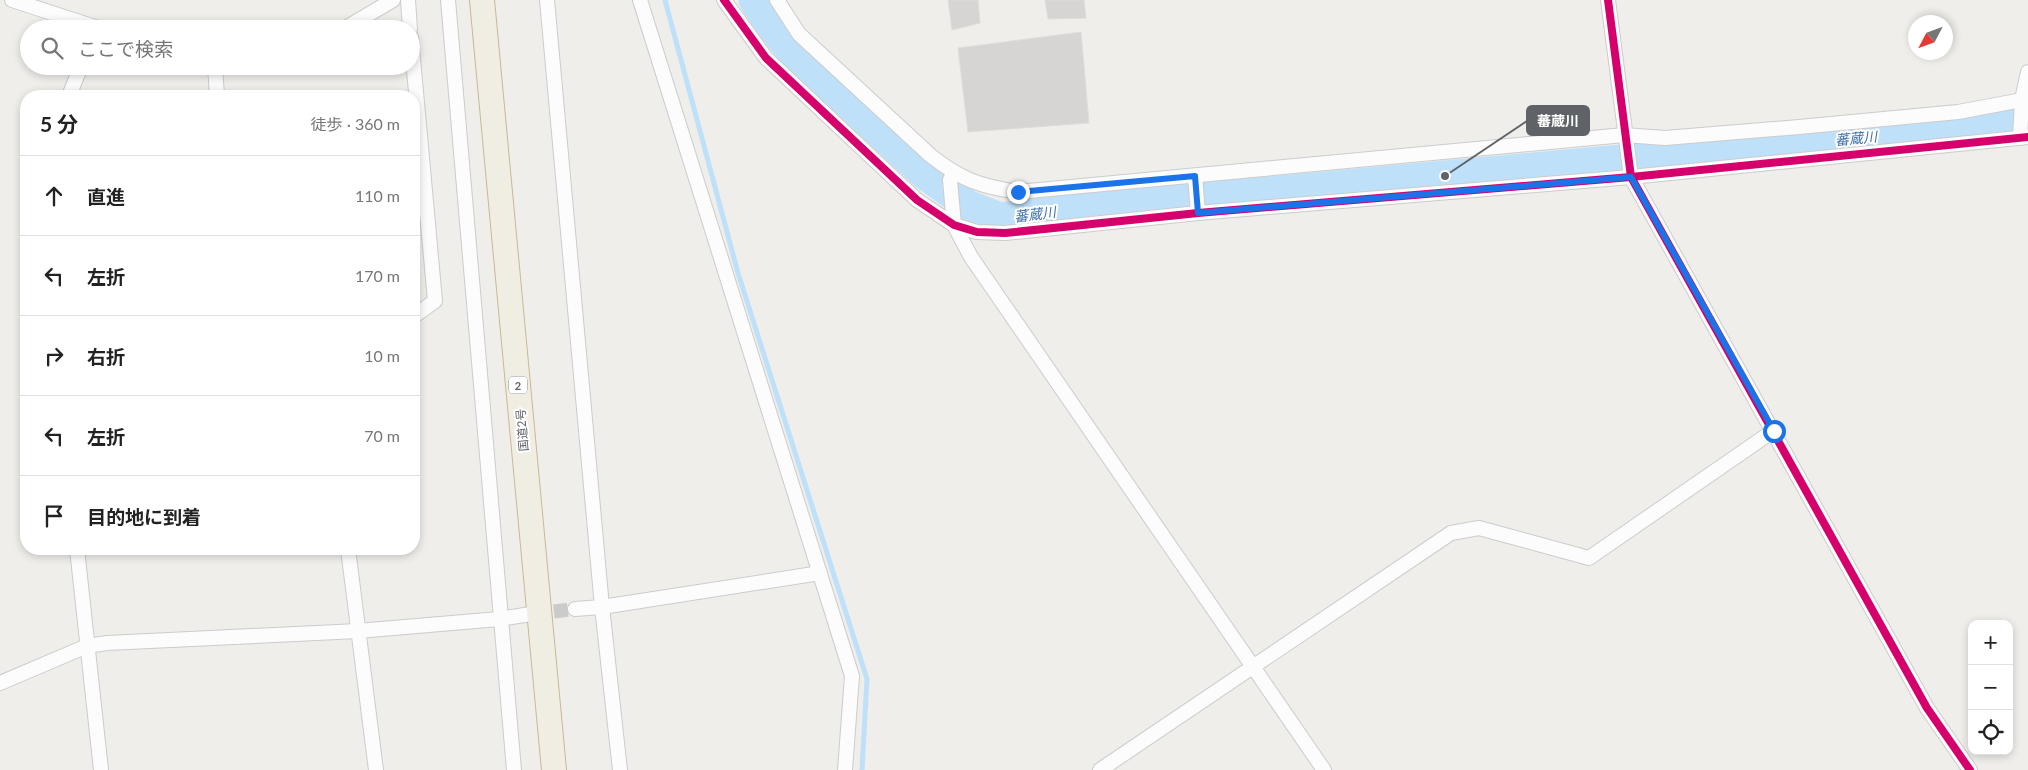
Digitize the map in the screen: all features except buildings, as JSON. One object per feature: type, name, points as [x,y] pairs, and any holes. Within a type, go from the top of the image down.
[{"type":"highway","name":"国道2号","points":[[482,0],[554,770]]},
{"type":"street","points":[[12,0],[73,20]]},
{"type":"street","points":[[359,20],[393,0]]},
{"type":"street","points":[[408,0],[409,20]]},
{"type":"street","points":[[448,0],[499,619],[514,770]]},
{"type":"street","points":[[547,0],[602,607],[620,770]]},
{"type":"street","points":[[640,0],[852,676],[845,770]]},
{"type":"street","points":[[724,0],[766,58],[917,200],[954,224],[977,232],[1005,233],[1198,213],[1631,176],[2023,137],[2024,100],[2028,72]]},
{"type":"street","points":[[777,0],[800,34],[952,177],[985,187],[1018,192],[1626,139],[1665,138],[1799,127],[1958,112],[2024,100]]},
{"type":"street","points":[[1608,0],[1631,176],[1928,708],[1970,770]]},
{"type":"street","points":[[71,90],[77,75]]},
{"type":"street","points":[[216,75],[217,90]]},
{"type":"street","points":[[414,75],[416,90]]},
{"type":"street","points":[[420,136],[435,300],[420,311]]},
{"type":"street","points":[[952,177],[954,224],[971,257],[1324,770]]},
{"type":"street","points":[[1195,178],[1198,213]]},
{"type":"street","points":[[1100,770],[1450,533],[1479,528],[1589,558],[1774,431]]},
{"type":"street","points":[[77,555],[100,770]]},
{"type":"street","points":[[349,555],[376,770]]},
{"type":"street","points":[[575,610],[820,573]]},
{"type":"street","points":[[0,683],[87,646],[107,643],[358,631],[499,619],[531,614]]},
{"type":"waterway","points":[[665,0],[738,273],[867,679],[862,770]]},
{"type":"waterway","name":"蕃蔵川","points":[[754,0],[794,54],[927,176],[969,206],[1000,218],[1121,203],[1267,192],[2028,123]]},
{"type":"tunnel","points":[[533,614],[575,609]]},
{"type":"cycle path","points":[[724,0],[766,58],[917,200],[954,225],[977,232],[1005,233],[1198,213],[1631,177],[2028,137]]},
{"type":"cycle path","points":[[1608,0],[1631,177],[1927,708],[1970,770]]},
{"type":"place","name":"蕃蔵川","points":[[1445,176]]},
{"type":"route","points":[[1018,192],[1195,176],[1198,213],[1631,177],[1774,431]]}]
